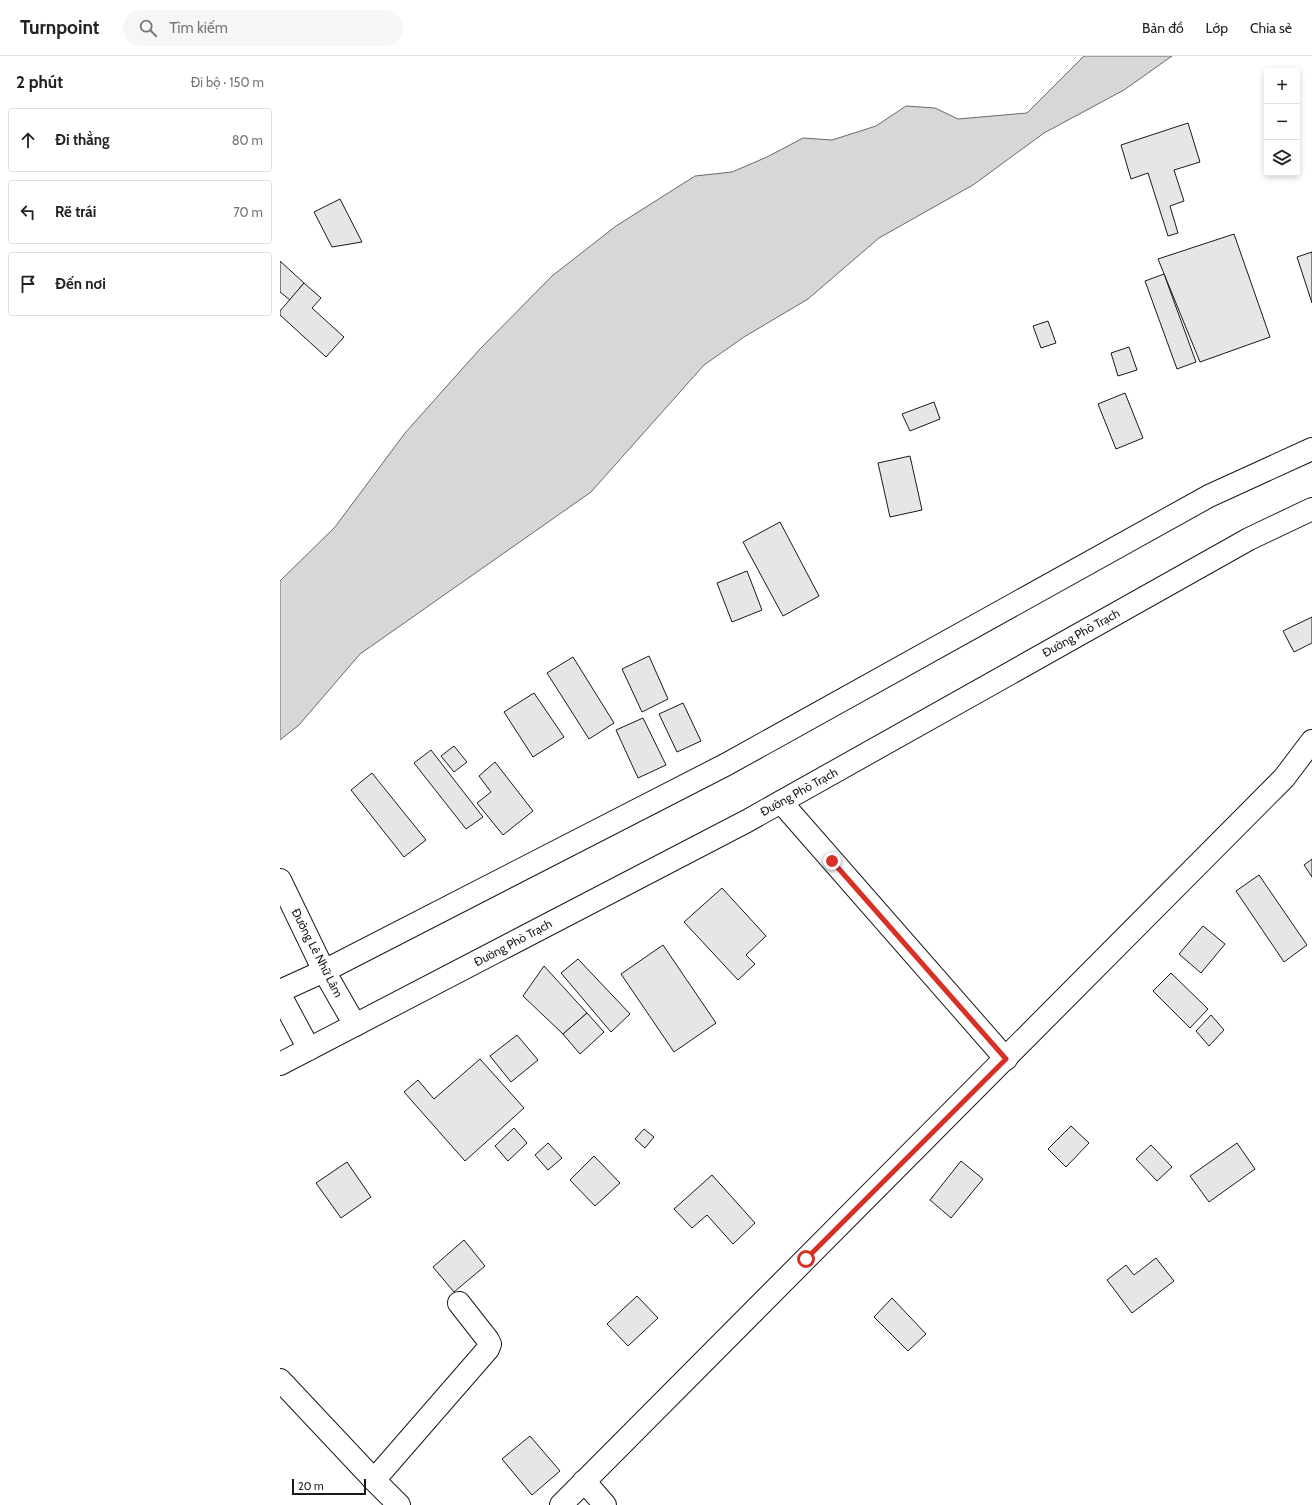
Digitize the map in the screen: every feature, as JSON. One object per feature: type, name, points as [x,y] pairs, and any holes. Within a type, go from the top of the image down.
[{"type":"main road","points":[[280,991],[324,971],[727,764],[1210,496],[1312,449]]},
{"type":"main road","name":"Đường Phò Trạch","points":[[280,1064],[781,802],[1249,539],[1312,509]]},
{"type":"main road","points":[[561,1505],[1284,778],[1312,741]]},
{"type":"main road","points":[[781,802],[1006,1059]]},
{"type":"main road","name":"Đường Lê Nhữ Lâm","points":[[280,880],[324,971],[355,1026]]},
{"type":"main road","points":[[280,995],[309,1049]]},
{"type":"main road","points":[[374,1480],[488,1349],[490,1344],[488,1340],[459,1303]]},
{"type":"main road","points":[[280,1380],[399,1505]]},
{"type":"main road","points":[[584,1481],[605,1505]]},
{"type":"shaded area","points":[[1084,56],[1172,56],[1124,90],[1044,133],[973,185],[879,238],[808,299],[744,337],[704,365],[591,492],[360,654],[299,725],[280,740],[280,581],[335,527],[405,433],[479,350],[552,276],[616,226],[695,176],[732,172],[767,157],[803,138],[832,140],[876,126],[906,106],[935,108],[958,119],[1027,113]]},
{"type":"building","points":[[1188,123],[1200,162],[1174,170],[1184,201],[1170,206],[1178,233],[1168,236],[1148,173],[1131,179],[1121,145]]},
{"type":"building","points":[[340,199],[362,242],[332,247],[314,212]]},
{"type":"building","points":[[1234,234],[1270,337],[1200,362],[1158,259]]},
{"type":"building","points":[[1312,252],[1312,303],[1297,257]]},
{"type":"building","points":[[280,261],[304,283],[290,300],[280,292]]},
{"type":"building","points":[[1164,274],[1196,362],[1177,369],[1145,281]]},
{"type":"building","points":[[304,283],[321,298],[312,308],[344,337],[326,357],[280,315],[280,311]]},
{"type":"building","points":[[1048,321],[1056,343],[1041,348],[1033,326]]},
{"type":"building","points":[[1129,347],[1137,370],[1118,376],[1111,353]]},
{"type":"building","points":[[1125,393],[1143,438],[1116,449],[1098,404]]},
{"type":"building","points":[[934,402],[940,419],[910,431],[902,414]]},
{"type":"building","points":[[910,456],[922,510],[890,517],[878,463]]},
{"type":"building","points":[[780,522],[819,596],[783,616],[743,542]]},
{"type":"building","points":[[747,571],[762,610],[732,622],[717,583]]},
{"type":"building","points":[[1312,617],[1312,643],[1294,652],[1283,631]]},
{"type":"building","points":[[649,656],[668,699],[642,712],[622,669]]},
{"type":"building","points":[[573,657],[614,723],[589,739],[547,673]]},
{"type":"building","points":[[534,693],[564,737],[533,757],[504,712]]},
{"type":"building","points":[[683,703],[701,741],[677,752],[659,714]]},
{"type":"building","points":[[643,718],[666,765],[638,778],[616,730]]},
{"type":"building","points":[[454,746],[467,762],[454,772],[441,756]]},
{"type":"building","points":[[431,750],[483,817],[466,829],[414,763]]},
{"type":"building","points":[[495,762],[533,811],[503,835],[477,803],[491,792],[479,776]]},
{"type":"building","points":[[372,773],[426,840],[404,857],[351,790]]},
{"type":"building","points":[[1312,859],[1312,877],[1304,865]]},
{"type":"building","points":[[1259,875],[1307,945],[1284,962],[1236,891]]},
{"type":"building","points":[[722,888],[766,936],[746,955],[755,964],[738,980],[684,922]]},
{"type":"building","points":[[1203,926],[1225,944],[1201,973],[1179,954]]},
{"type":"building","points":[[663,945],[716,1023],[674,1052],[621,974]]},
{"type":"building","points":[[578,959],[630,1014],[611,1032],[561,973]]},
{"type":"building","points":[[544,966],[587,1013],[563,1034],[523,996]]},
{"type":"building","points":[[1171,973],[1208,1009],[1190,1028],[1153,991]]},
{"type":"building","points":[[587,1013],[604,1032],[580,1054],[563,1034]]},
{"type":"building","points":[[1211,1015],[1224,1030],[1209,1046],[1196,1031]]},
{"type":"building","points":[[517,1035],[538,1060],[511,1082],[490,1056]]},
{"type":"building","points":[[480,1059],[524,1108],[465,1161],[404,1092],[418,1080],[434,1099]]},
{"type":"building","points":[[1071,1126],[1089,1143],[1066,1167],[1048,1149]]},
{"type":"building","points":[[514,1128],[527,1143],[508,1161],[495,1146]]},
{"type":"building","points":[[644,1129],[654,1137],[645,1148],[635,1139]]},
{"type":"building","points":[[548,1143],[562,1158],[548,1170],[535,1155]]},
{"type":"building","points":[[1237,1143],[1255,1169],[1209,1202],[1190,1176]]},
{"type":"building","points":[[1151,1145],[1172,1167],[1157,1181],[1136,1159]]},
{"type":"building","points":[[594,1156],[620,1183],[595,1206],[570,1180]]},
{"type":"building","points":[[961,1161],[983,1179],[951,1218],[930,1200]]},
{"type":"building","points":[[347,1162],[371,1197],[341,1218],[316,1183]]},
{"type":"building","points":[[712,1175],[755,1223],[733,1244],[707,1215],[692,1228],[674,1209]]},
{"type":"building","points":[[464,1240],[485,1266],[454,1292],[433,1267]]},
{"type":"building","points":[[1156,1258],[1174,1281],[1132,1313],[1107,1280],[1126,1265],[1134,1275]]},
{"type":"building","points":[[637,1296],[658,1318],[628,1346],[607,1324]]},
{"type":"building","points":[[892,1298],[926,1334],[908,1351],[874,1317]]},
{"type":"building","points":[[530,1436],[560,1471],[532,1495],[502,1459]]},
{"type":"route","points":[[806,1259],[1006,1059],[832,861]]}]
